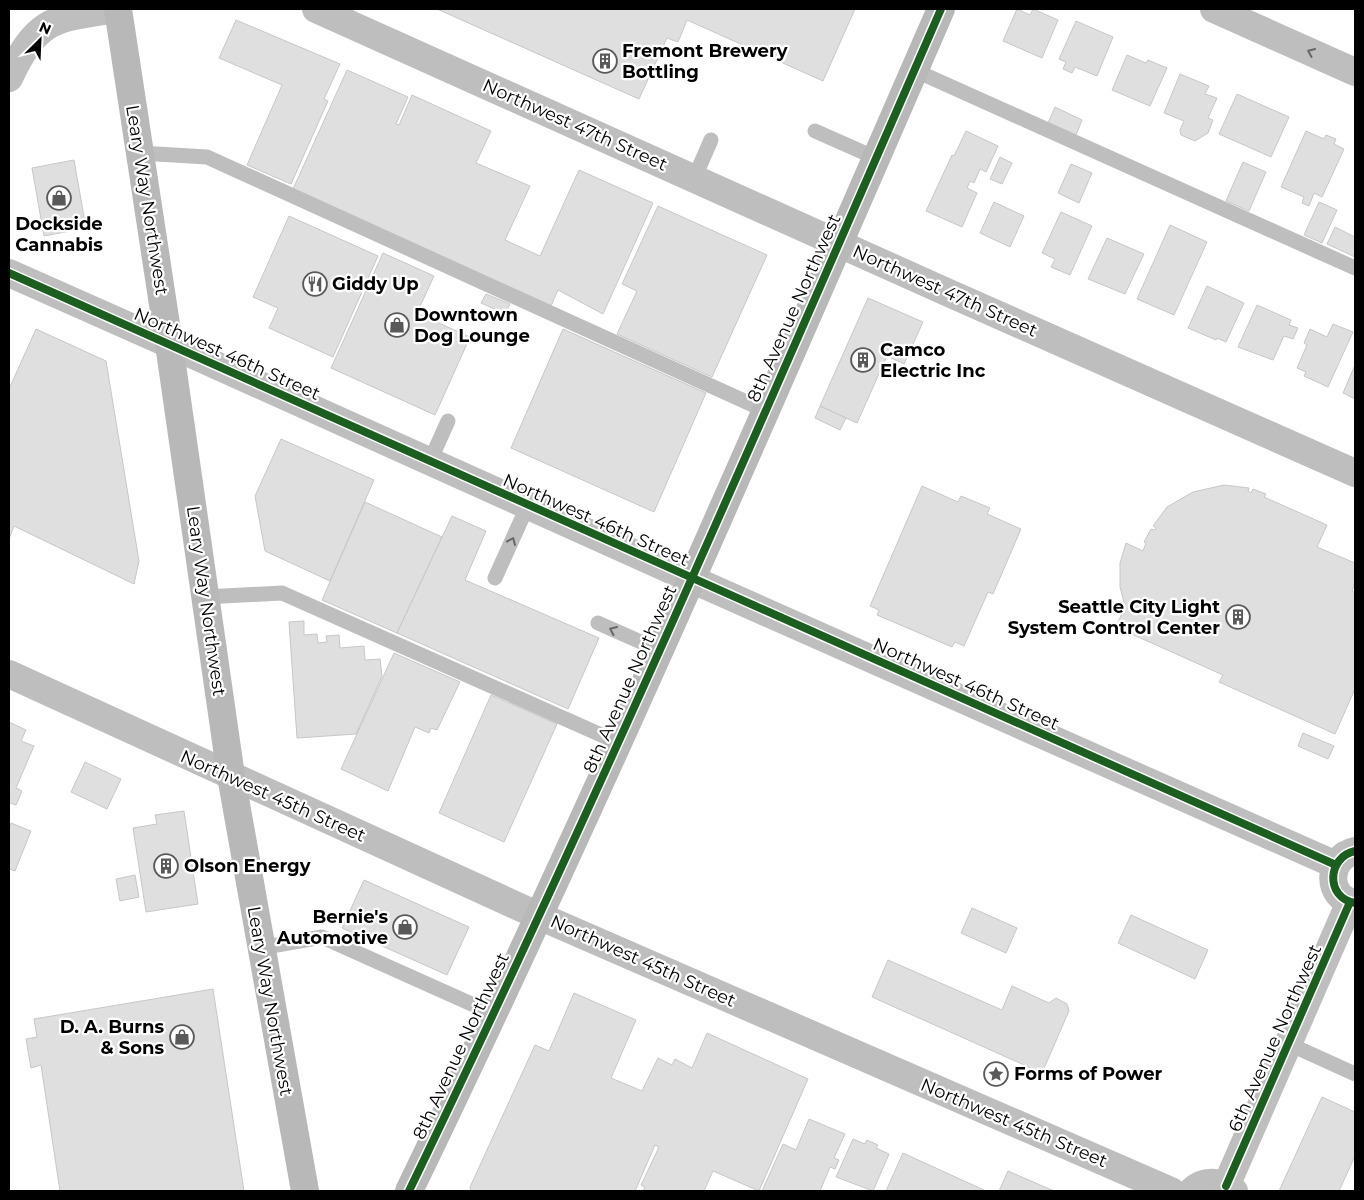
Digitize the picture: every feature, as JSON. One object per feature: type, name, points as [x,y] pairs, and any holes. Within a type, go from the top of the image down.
[{"type":"main road","name":"Leary Way Northwest","points":[[117,9],[170,344],[231,776],[304,1191]]},
{"type":"main road","name":"8th Avenue Northwest","points":[[409,1191],[494,1014],[618,742],[766,411],[941,9]]},
{"type":"street","points":[[9,78],[24,50],[44,27],[68,17],[117,9]]},
{"type":"street","name":"Northwest 47th Street","points":[[316,9],[1355,473]]},
{"type":"street","points":[[1214,9],[1355,72]]},
{"type":"street","name":"Northwest 46th Street","points":[[9,273],[691,579],[1346,858]]},
{"type":"street","name":"Northwest 45th Street","points":[[9,674],[539,916],[1171,1191]]},
{"type":"street","points":[[1346,858],[1333,876],[1334,884],[1337,892],[1353,902]]},
{"type":"street","name":"6th Avenue Northwest","points":[[1230,1189],[1289,1044],[1353,902]]},
{"type":"street","points":[[1192,1191],[1204,1184],[1214,1183],[1230,1189]]},
{"type":"lane","points":[[914,70],[1355,268]]},
{"type":"lane","points":[[815,131],[876,158]]},
{"type":"lane","points":[[694,179],[711,140]]},
{"type":"lane","points":[[140,153],[207,157],[766,411]]},
{"type":"lane","points":[[430,461],[448,421]]},
{"type":"lane","points":[[496,578],[528,505]]},
{"type":"lane","points":[[206,597],[282,592],[618,742]]},
{"type":"lane","points":[[598,623],[659,650]]},
{"type":"lane","points":[[260,948],[322,938],[494,1014]]},
{"type":"lane","points":[[1289,1044],[1355,1074]]},
{"type":"building","name":"Fremont Brewery Bottling","points":[[437,9],[855,9],[823,81],[687,20],[678,42],[667,38],[639,99]]},
{"type":"building","points":[[1017,9],[1030,15],[1033,9],[1058,20],[1042,58],[1003,41]]},
{"type":"building","points":[[236,20],[340,64],[324,99],[328,101],[291,184],[247,165],[282,85],[219,58]]},
{"type":"building","points":[[1076,21],[1113,37],[1097,76],[1075,67],[1072,73],[1063,69],[1066,62],[1059,59]]},
{"type":"building","points":[[1127,55],[1146,63],[1148,60],[1167,68],[1150,106],[1112,90]]},
{"type":"building","points":[[347,70],[408,97],[396,124],[399,125],[412,95],[491,131],[476,163],[530,186],[505,240],[540,256],[579,170],[653,203],[603,314],[558,290],[551,306],[293,189]]},
{"type":"building","points":[[1180,74],[1209,86],[1205,94],[1217,98],[1208,118],[1213,120],[1208,133],[1195,141],[1181,135],[1180,130],[1184,121],[1164,113]]},
{"type":"building","points":[[1237,94],[1289,117],[1271,157],[1219,134]]},
{"type":"building","points":[[1055,107],[1082,120],[1076,135],[1048,123]]},
{"type":"building","points":[[966,131],[998,146],[986,172],[980,169],[974,183],[970,181],[967,188],[977,193],[962,227],[926,211],[952,155],[954,156]]},
{"type":"building","points":[[1306,131],[1324,139],[1326,135],[1336,139],[1334,144],[1344,149],[1322,197],[1314,193],[1309,206],[1302,203],[1304,197],[1281,187]]},
{"type":"building","points":[[1000,157],[1012,163],[1002,184],[990,179]]},
{"type":"building","name":"Dockside Cannabis","points":[[74,160],[86,228],[44,236],[32,168]]},
{"type":"building","points":[[1243,162],[1266,172],[1249,211],[1226,201]]},
{"type":"building","points":[[1071,164],[1092,173],[1079,203],[1058,193]]},
{"type":"building","points":[[994,202],[1024,216],[1010,247],[980,233]]},
{"type":"building","points":[[1319,202],[1337,210],[1322,243],[1304,235]]},
{"type":"building","points":[[658,206],[767,255],[712,377],[617,334],[637,291],[622,284]]},
{"type":"building","points":[[1061,212],[1092,226],[1070,275],[1051,267],[1055,259],[1042,253]]},
{"type":"building","points":[[289,216],[378,256],[333,357],[269,328],[278,308],[253,297]]},
{"type":"building","points":[[1170,225],[1207,242],[1174,315],[1137,299]]},
{"type":"building","points":[[1335,227],[1355,237],[1355,257],[1327,244]]},
{"type":"building","points":[[1107,238],[1144,254],[1125,294],[1088,279]]},
{"type":"building","name":"Downtown Dog Lounge","points":[[383,253],[434,276],[417,313],[470,337],[435,415],[331,368]]},
{"type":"building","points":[[1207,286],[1244,303],[1226,342],[1217,338],[1216,340],[1188,328]]},
{"type":"building","points":[[486,294],[510,304],[505,314],[481,303]]},
{"type":"building","name":"Camco Electric Inc","points":[[868,298],[923,322],[904,364],[887,356],[857,423],[820,406]]},
{"type":"building","points":[[1257,305],[1291,320],[1289,325],[1298,328],[1293,339],[1284,336],[1273,360],[1238,347]]},
{"type":"building","points":[[1333,324],[1353,332],[1328,387],[1304,376],[1306,372],[1297,368],[1307,345],[1304,343],[1310,329],[1327,337]]},
{"type":"building","points":[[36,329],[106,361],[139,561],[134,584],[14,526],[9,539],[9,389]]},
{"type":"building","points":[[563,329],[706,393],[654,512],[511,448]]},
{"type":"building","points":[[1355,365],[1355,399],[1343,393]]},
{"type":"building","points":[[820,406],[846,418],[840,430],[815,418]]},
{"type":"building","points":[[281,439],[374,480],[330,581],[265,551],[255,496]]},
{"type":"building","name":"Seattle City Light System Control Center","points":[[1224,485],[1249,488],[1248,491],[1251,493],[1253,489],[1266,494],[1264,497],[1327,525],[1317,547],[1355,563],[1355,583],[1352,591],[1355,593],[1355,689],[1335,734],[1219,682],[1223,675],[1116,627],[1125,606],[1120,587],[1120,563],[1126,543],[1143,551],[1146,543],[1144,542],[1151,529],[1155,530],[1156,528],[1153,526],[1167,507],[1193,492]]},
{"type":"building","points":[[922,486],[958,502],[961,496],[990,508],[987,514],[1021,529],[993,594],[988,592],[964,646],[955,642],[952,647],[877,615],[879,610],[870,606]]},
{"type":"building","points":[[365,502],[442,537],[397,633],[322,600]]},
{"type":"building","points":[[452,516],[486,531],[465,580],[599,638],[568,709],[397,633]]},
{"type":"building","points":[[304,621],[304,635],[317,634],[318,643],[327,642],[326,636],[339,635],[340,648],[364,646],[365,660],[380,659],[382,676],[356,734],[297,738],[289,622]]},
{"type":"building","points":[[394,653],[460,682],[437,730],[431,728],[429,733],[415,727],[388,791],[341,769]]},
{"type":"building","points":[[491,695],[557,724],[504,842],[439,813]]},
{"type":"building","points":[[9,722],[26,730],[21,741],[34,746],[16,788],[22,791],[16,805],[10,803],[9,806]]},
{"type":"building","points":[[1303,733],[1334,746],[1328,759],[1298,746]]},
{"type":"building","points":[[85,762],[121,779],[107,809],[71,792]]},
{"type":"building","name":"Olson Energy","points":[[184,811],[198,904],[146,912],[133,828],[157,824],[155,815]]},
{"type":"building","points":[[11,823],[31,831],[15,871],[9,869],[9,830]]},
{"type":"building","points":[[135,875],[139,897],[120,901],[116,879]]},
{"type":"building","name":"Bernie's Automotive","points":[[364,880],[469,927],[447,975],[342,928]]},
{"type":"building","points":[[972,908],[1017,928],[1006,953],[961,933]]},
{"type":"building","points":[[1131,915],[1208,950],[1195,979],[1118,943]]},
{"type":"building","points":[[888,960],[1002,1010],[1012,986],[1049,1003],[1056,998],[1067,1004],[1069,1011],[1042,1073],[872,997]]},
{"type":"building","points":[[213,989],[244,1191],[60,1191],[41,1065],[31,1068],[26,1039],[37,1037],[34,1019]]},
{"type":"building","points":[[574,993],[636,1020],[611,1078],[642,1091],[658,1058],[672,1065],[675,1059],[692,1068],[707,1033],[808,1079],[759,1191],[713,1171],[704,1191],[643,1191],[645,1187],[641,1185],[659,1147],[655,1145],[635,1191],[471,1191],[470,1187],[535,1045],[549,1051]]},
{"type":"building","points":[[1322,1097],[1355,1112],[1355,1156],[1339,1191],[1279,1191]]},
{"type":"building","points":[[809,1119],[845,1134],[834,1158],[839,1160],[835,1169],[830,1167],[820,1191],[762,1191],[783,1144],[796,1150]]},
{"type":"building","points":[[853,1139],[865,1144],[867,1140],[878,1145],[876,1148],[889,1154],[873,1191],[836,1177]]},
{"type":"building","points":[[903,1153],[986,1191],[886,1191]]},
{"type":"building","points":[[1008,1171],[1054,1191],[999,1191]]},
{"type":"cycle path","points":[[409,1191],[479,1045],[615,750],[747,454],[941,9]]},
{"type":"cycle path","points":[[9,273],[1336,865]]},
{"type":"cycle path","points":[[1355,851],[1339,861],[1333,877],[1334,886],[1338,894],[1345,900],[1355,903]]},
{"type":"cycle path","points":[[1226,1186],[1350,902]]},
{"type":"place","name":"Fremont Brewery Bottling","points":[[605,61]]},
{"type":"place","name":"Dockside Cannabis","points":[[59,198]]},
{"type":"place","name":"Giddy Up","points":[[315,284]]},
{"type":"place","name":"Downtown Dog Lounge","points":[[397,325]]},
{"type":"place","name":"Camco Electric Inc","points":[[863,360]]},
{"type":"place","name":"Seattle City Light System Control Center","points":[[1238,617]]},
{"type":"place","name":"Olson Energy","points":[[166,866]]},
{"type":"place","name":"Bernie's Automotive","points":[[405,927]]},
{"type":"place","name":"D. A. Burns & Sons","points":[[182,1037]]},
{"type":"place","name":"Forms of Power","points":[[996,1074]]}]
